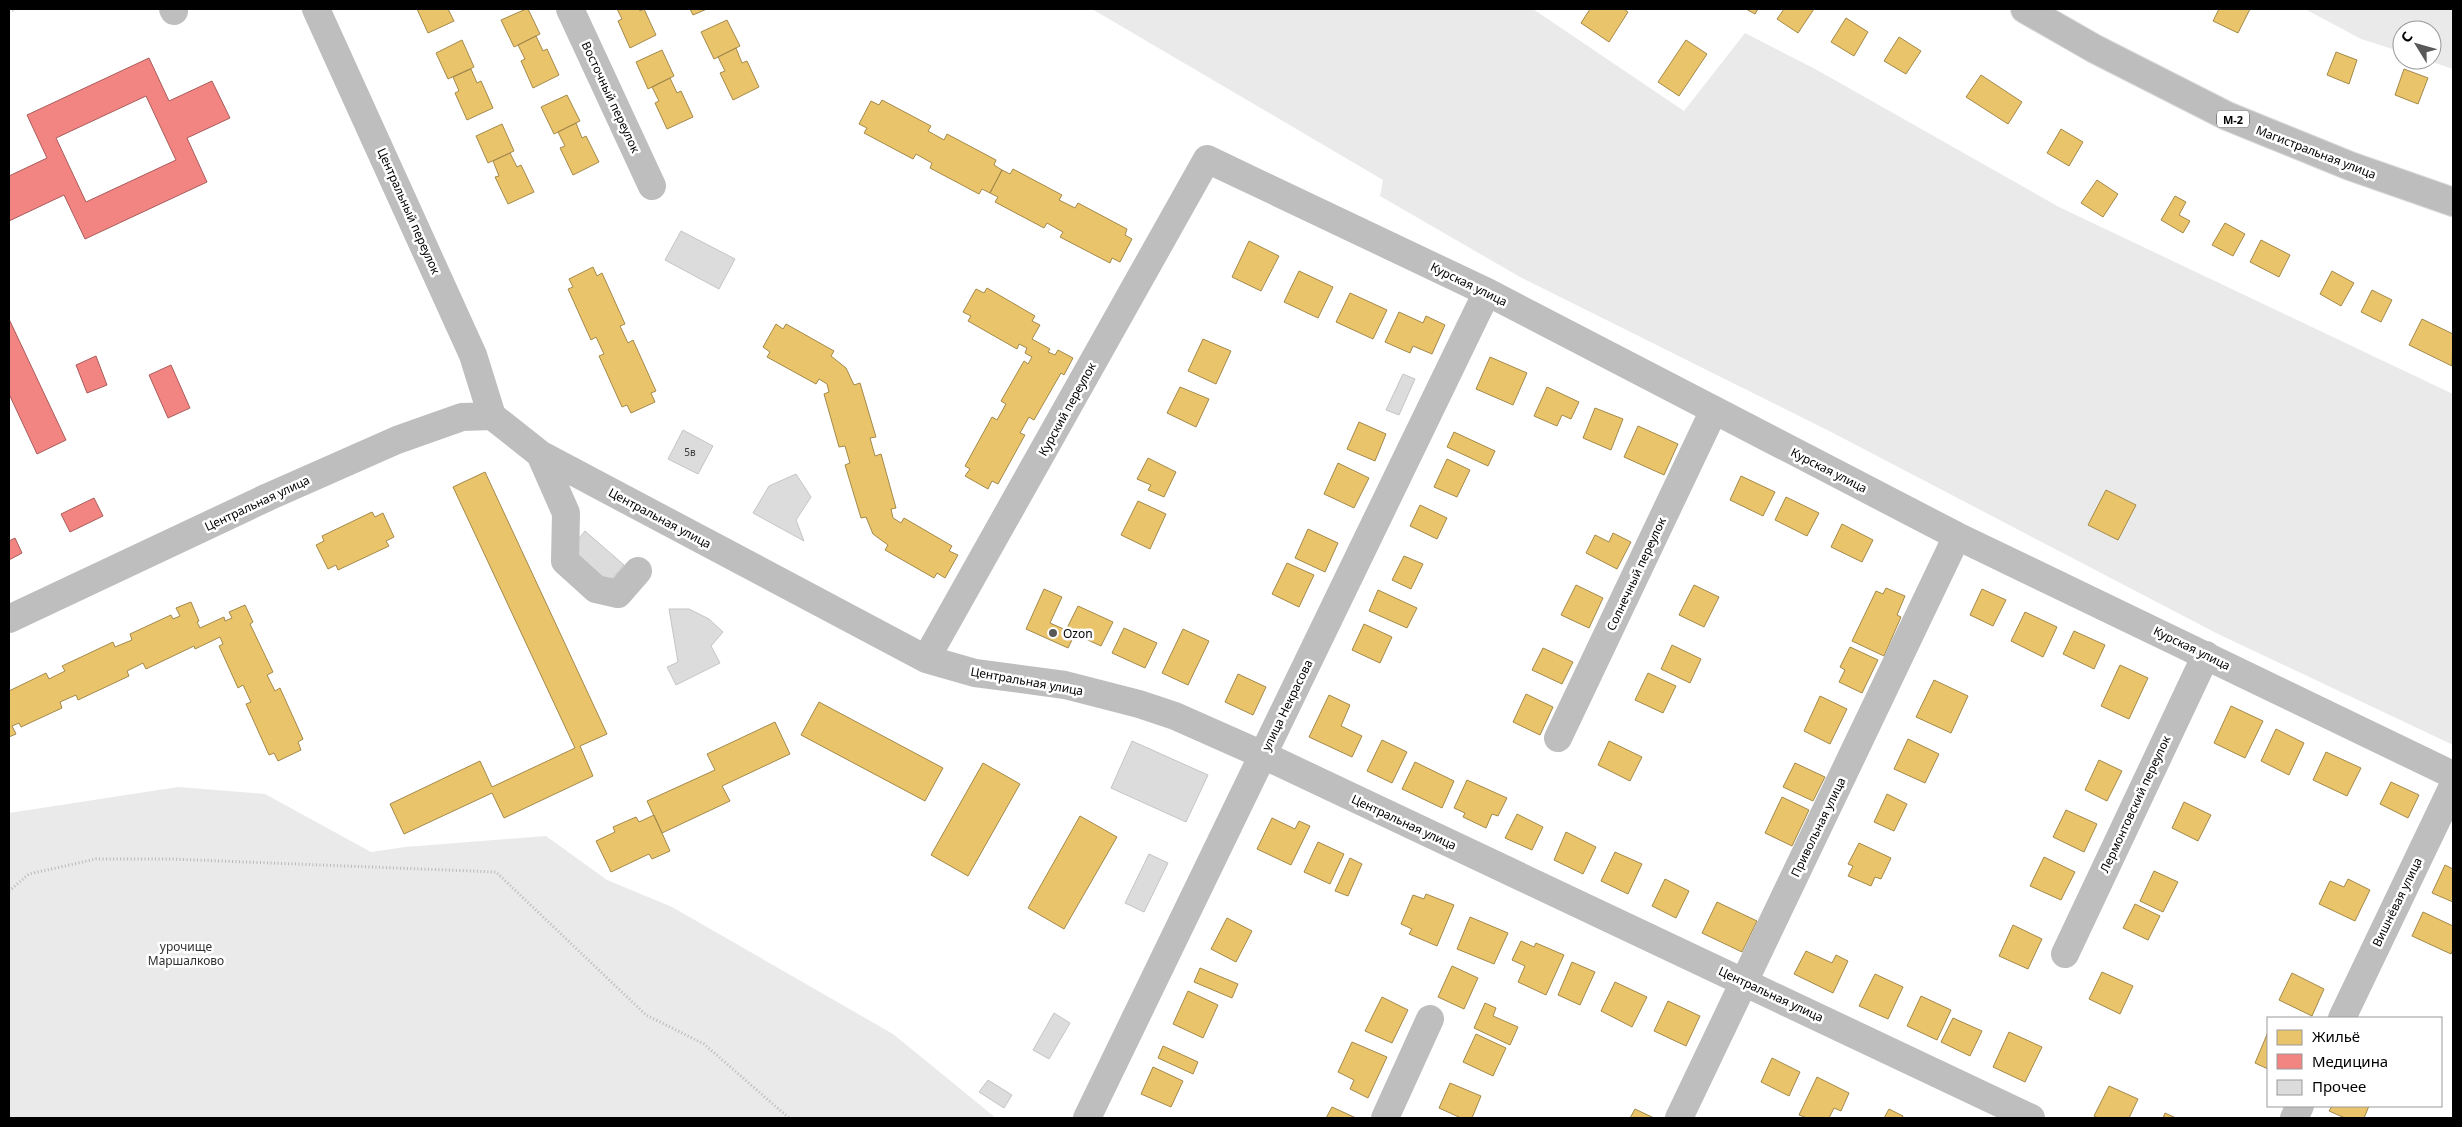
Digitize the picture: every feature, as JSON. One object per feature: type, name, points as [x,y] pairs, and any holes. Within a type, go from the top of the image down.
[{"type":"highway","name":"Магистральная улица","points":[[2024,9],[2095,49],[2227,116],[2350,166],[2453,202]]},
{"type":"highway","name":"Магистральная улица","points":[[2061,9],[2235,100],[2347,146],[2453,183]]},
{"type":"street","name":"Центральный переулок","points":[[316,9],[473,355],[492,416]]},
{"type":"street","name":"Восточный переулок","points":[[570,9],[652,186]]},
{"type":"street","name":"Курская улица","points":[[1207,159],[1487,292],[1957,536],[2453,775]]},
{"type":"street","name":"Курский переулок","points":[[926,659],[1207,159]]},
{"type":"street","name":"улица Некрасова","points":[[1087,1118],[1487,292]]},
{"type":"street","name":"Солнечный переулок","points":[[1558,738],[1714,410]]},
{"type":"street","name":"Центральная улица","points":[[9,619],[268,497],[398,440],[462,417],[492,416],[540,454],[926,659],[975,673],[1065,685],[1139,704],[1175,716],[1263,755],[2031,1118]]},
{"type":"street","points":[[540,454],[566,513],[565,561],[596,589],[618,594],[638,571]]},
{"type":"street","name":"Привольная улица","points":[[1679,1118],[1957,536]]},
{"type":"street","name":"Лермонтовский переулок","points":[[2065,954],[2206,655]]},
{"type":"street","name":"Вишнёвая улица","points":[[2342,1017],[2453,786]]},
{"type":"street","points":[[1385,1118],[1430,1019]]},
{"type":"path","points":[[9,12],[15,9]]},
{"type":"path","points":[[9,891],[29,874],[96,859],[496,872],[646,1015],[704,1044],[789,1118]]},
{"type":"green space","points":[[1092,9],[1533,9],[1684,111],[1745,33],[1817,70],[2059,207],[2453,394],[2453,745],[2218,634],[1833,433],[1520,277],[1380,196],[1383,180]]},
{"type":"green space","points":[[2305,9],[2453,9],[2453,69],[2442,65],[2442,20],[2392,20],[2392,49],[2361,39]]},
{"type":"green space","name":"урочище Маршалково","points":[[178,787],[265,794],[371,852],[405,847],[546,836],[607,880],[672,907],[893,1034],[996,1118],[9,1118],[9,813]]},
{"type":"building: Жильё","points":[[417,9],[448,9],[454,21],[428,33]]},
{"type":"building: Жильё","points":[[528,9],[540,34],[514,47],[501,20]]},
{"type":"building: Жильё","points":[[617,9],[639,9],[640,11],[644,9],[656,35],[630,48],[618,21],[622,19]]},
{"type":"building: Жильё","points":[[690,9],[707,9],[693,15]]},
{"type":"building: Жильё","points":[[1590,9],[1624,9],[1628,12],[1609,42],[1581,23]]},
{"type":"building: Жильё","points":[[1746,9],[1758,9],[1755,14]]},
{"type":"building: Жильё","points":[[1784,9],[1814,9],[1798,33],[1777,19]]},
{"type":"building: Жильё","points":[[2219,9],[2250,9],[2238,33],[2213,21]]},
{"type":"building: Жильё","points":[[1846,18],[1868,32],[1854,56],[1831,42]]},
{"type":"building: Жильё","points":[[727,20],[740,46],[714,59],[701,32]]},
{"type":"building: Жильё","points":[[536,36],[543,51],[547,49],[559,75],[533,88],[521,61],[525,59],[518,45]]},
{"type":"building: Жильё","points":[[1899,37],[1921,51],[1906,74],[1884,61]]},
{"type":"building: Жильё","points":[[462,40],[474,67],[448,79],[436,53]]},
{"type":"building: Жильё","points":[[1686,40],[1707,54],[1679,96],[1658,82]]},
{"type":"building: Жильё","points":[[736,48],[742,63],[747,61],[759,87],[733,100],[720,73],[725,71],[718,57]]},
{"type":"building: Жильё","points":[[662,50],[674,76],[648,89],[636,62]]},
{"type":"building: Жильё","points":[[2336,52],[2357,60],[2349,84],[2327,75]]},
{"type":"building: Жильё","points":[[471,69],[477,83],[481,81],[493,108],[467,120],[455,93],[459,91],[453,77]]},
{"type":"building: Жильё","points":[[2404,70],[2428,78],[2418,104],[2395,95]]},
{"type":"building: Жильё","points":[[1981,75],[2022,102],[2008,124],[1966,97]]},
{"type":"building: Жильё","points":[[670,78],[677,93],[681,91],[693,117],[667,129],[655,103],[659,101],[652,87]]},
{"type":"building: Жильё","points":[[567,95],[580,121],[554,134],[541,107]]},
{"type":"building: Жильё","points":[[882,100],[931,126],[928,131],[944,140],[947,134],[996,160],[994,165],[1002,170],[990,193],[982,189],[979,194],[930,168],[932,163],[916,154],[913,159],[864,133],[867,128],[859,124],[871,101],[879,105]]},
{"type":"building: Жильё","points":[[576,123],[582,138],[586,136],[599,162],[573,175],[560,148],[565,146],[558,132]]},
{"type":"building: Жильё","points":[[502,124],[514,151],[488,163],[476,136]]},
{"type":"building: Жильё","points":[[2061,129],[2083,142],[2069,166],[2047,153]]},
{"type":"building: Жильё","points":[[510,153],[517,167],[521,165],[534,192],[508,204],[495,177],[499,176],[493,161]]},
{"type":"building: Жильё","points":[[1013,169],[1062,195],[1059,200],[1075,208],[1078,203],[1127,229],[1125,235],[1132,239],[1120,262],[1112,258],[1110,263],[1060,237],[1063,232],[1047,223],[1044,228],[995,202],[998,197],[990,193],[1002,170],[1010,174]]},
{"type":"building: Жильё","points":[[2097,180],[2118,194],[2103,217],[2081,203]]},
{"type":"building: Жильё","points":[[2175,196],[2186,202],[2179,215],[2190,221],[2183,233],[2161,220]]},
{"type":"building: Жильё","points":[[2225,223],[2245,234],[2233,256],[2212,245]]},
{"type":"building: Жильё","points":[[2261,240],[2290,255],[2279,277],[2250,262]]},
{"type":"building: Жильё","points":[[1249,241],[1279,256],[1261,291],[1232,277]]},
{"type":"building: Жильё","points":[[593,267],[597,276],[602,273],[625,324],[620,326],[628,343],[633,340],[656,391],[651,393],[655,402],[631,413],[627,405],[622,407],[599,356],[604,354],[596,337],[591,340],[568,289],[573,287],[569,279]]},
{"type":"building: Жильё","points":[[1299,271],[1333,287],[1318,318],[1284,302]]},
{"type":"building: Жильё","points":[[2332,271],[2354,283],[2341,306],[2320,294]]},
{"type":"building: Жильё","points":[[987,288],[1035,316],[1032,321],[1040,325],[1032,339],[1050,349],[1048,352],[1055,355],[1058,350],[1073,358],[1064,375],[1061,373],[1034,420],[1029,417],[1020,433],[1025,435],[998,484],[992,481],[988,489],[965,476],[970,469],[965,466],[992,417],[997,420],[1006,404],[1001,401],[1024,361],[1028,364],[1032,357],[1025,353],[1027,348],[1019,344],[1017,349],[968,321],[971,316],[963,312],[976,289],[984,293]]},
{"type":"building: Жильё","points":[[2372,290],[2392,300],[2381,322],[2361,312]]},
{"type":"building: Жильё","points":[[1350,293],[1387,310],[1373,339],[1336,322]]},
{"type":"building: Жильё","points":[[1399,312],[1423,323],[1426,316],[1445,325],[1432,354],[1413,346],[1410,353],[1385,342]]},
{"type":"building: Жильё","points":[[2422,319],[2453,334],[2452,366],[2409,345]]},
{"type":"building: Жильё","points":[[776,324],[783,329],[786,324],[834,351],[831,356],[846,368],[854,385],[860,383],[876,437],[870,438],[875,456],[881,454],[896,508],[891,509],[893,518],[901,523],[904,518],[952,546],[949,551],[958,555],[945,578],[937,573],[934,578],[885,550],[888,545],[873,534],[866,517],[861,518],[845,465],[850,463],[845,446],[839,447],[824,394],[829,392],[827,384],[819,379],[816,384],[767,357],[770,352],[763,347]]},
{"type":"building: Жильё","points":[[1203,339],[1231,351],[1216,384],[1188,371]]},
{"type":"building: Жильё","points":[[1490,357],[1527,373],[1513,405],[1476,389]]},
{"type":"building: Жильё","points":[[1180,387],[1209,399],[1196,427],[1167,413]]},
{"type":"building: Жильё","points":[[1547,387],[1579,402],[1571,419],[1562,415],[1557,426],[1534,416]]},
{"type":"building: Жильё","points":[[1595,408],[1623,419],[1611,450],[1583,438]]},
{"type":"building: Жильё","points":[[1359,422],[1386,434],[1375,461],[1347,449]]},
{"type":"building: Жильё","points":[[1638,426],[1678,444],[1664,475],[1624,457]]},
{"type":"building: Жильё","points":[[1454,432],[1495,451],[1488,466],[1447,447]]},
{"type":"building: Жильё","points":[[1148,458],[1176,472],[1164,497],[1148,490],[1151,485],[1137,479]]},
{"type":"building: Жильё","points":[[1447,459],[1470,470],[1457,497],[1434,487]]},
{"type":"building: Жильё","points":[[1338,463],[1369,478],[1354,508],[1324,494]]},
{"type":"building: Жильё","points":[[485,472],[607,734],[580,746],[593,776],[504,818],[492,793],[404,834],[390,804],[480,761],[492,787],[575,748],[453,487]]},
{"type":"building: Жильё","points":[[1741,476],[1775,492],[1763,516],[1730,500]]},
{"type":"building: Жильё","points":[[2106,490],[2136,505],[2118,540],[2088,525]]},
{"type":"building: Жильё","points":[[1786,497],[1819,513],[1807,536],[1775,520]]},
{"type":"building: Жильё","points":[[1138,501],[1166,514],[1150,549],[1121,535]]},
{"type":"building: Жильё","points":[[1420,505],[1447,518],[1437,539],[1410,526]]},
{"type":"building: Жильё","points":[[372,512],[375,517],[383,513],[394,537],[386,541],[389,546],[338,570],[336,565],[328,569],[316,545],[324,541],[322,536]]},
{"type":"building: Жильё","points":[[1842,524],[1873,540],[1862,562],[1831,547]]},
{"type":"building: Жильё","points":[[1308,529],[1338,543],[1325,572],[1295,558]]},
{"type":"building: Жильё","points":[[1613,533],[1631,542],[1617,569],[1586,553],[1595,535],[1609,542]]},
{"type":"building: Жильё","points":[[1404,556],[1423,564],[1411,589],[1392,580]]},
{"type":"building: Жильё","points":[[1287,563],[1314,575],[1299,607],[1272,594]]},
{"type":"building: Жильё","points":[[1576,585],[1603,598],[1589,628],[1561,615]]},
{"type":"building: Жильё","points":[[1694,585],[1719,597],[1704,627],[1679,615]]},
{"type":"building: Жильё","points":[[1886,588],[1905,596],[1897,615],[1901,617],[1884,656],[1852,641],[1876,591],[1883,594]]},
{"type":"building: Жильё","points":[[1044,589],[1062,597],[1050,623],[1075,634],[1068,648],[1026,629]]},
{"type":"building: Жильё","points":[[1982,589],[2006,600],[1993,626],[1970,615]]},
{"type":"building: Жильё","points":[[1378,590],[1417,608],[1407,628],[1369,611]]},
{"type":"building: Жильё","points":[[191,602],[200,628],[224,617],[225,621],[232,618],[229,612],[245,605],[253,622],[250,624],[273,672],[267,675],[275,691],[280,688],[303,739],[298,742],[301,750],[278,761],[274,753],[269,755],[246,704],[251,702],[243,685],[238,688],[219,646],[223,644],[220,637],[195,649],[194,646],[146,669],[143,663],[127,671],[129,676],[78,700],[76,695],[60,702],[62,708],[21,727],[19,723],[12,726],[16,734],[9,737],[9,691],[46,673],[49,679],[65,671],[62,666],[113,642],[115,647],[132,640],[130,634],[171,615],[173,619],[180,616],[176,608]]},
{"type":"building: Жильё","points":[[1078,606],[1113,622],[1101,646],[1066,630]]},
{"type":"building: Жильё","points":[[2025,612],[2057,627],[2043,657],[2011,641]]},
{"type":"building: Жильё","points":[[1364,624],[1392,637],[1380,663],[1352,650]]},
{"type":"building: Жильё","points":[[1124,628],[1157,643],[1145,668],[1112,653]]},
{"type":"building: Жильё","points":[[1183,629],[1209,641],[1188,685],[1162,673]]},
{"type":"building: Жильё","points":[[2074,631],[2105,645],[2094,669],[2063,654]]},
{"type":"building: Жильё","points":[[1672,645],[1701,659],[1690,683],[1661,669]]},
{"type":"building: Жильё","points":[[1850,647],[1878,660],[1862,693],[1839,682],[1845,670],[1840,667]]},
{"type":"building: Жильё","points":[[1543,648],[1573,662],[1562,684],[1532,670]]},
{"type":"building: Жильё","points":[[2120,665],[2148,678],[2129,719],[2101,706]]},
{"type":"building: Жильё","points":[[1648,673],[1676,686],[1663,713],[1635,700]]},
{"type":"building: Жильё","points":[[1238,674],[1266,687],[1253,715],[1225,702]]},
{"type":"building: Жильё","points":[[1934,680],[1968,696],[1951,733],[1916,717]]},
{"type":"building: Жильё","points":[[1526,694],[1553,707],[1540,735],[1513,722]]},
{"type":"building: Жильё","points":[[1329,695],[1350,705],[1341,726],[1362,736],[1352,757],[1309,737]]},
{"type":"building: Жильё","points":[[1820,696],[1847,709],[1830,744],[1804,731]]},
{"type":"building: Жильё","points":[[819,702],[943,768],[925,801],[801,735]]},
{"type":"building: Жильё","points":[[2231,706],[2263,721],[2245,758],[2214,743]]},
{"type":"building: Жильё","points":[[775,722],[790,754],[722,786],[730,801],[662,833],[647,801],[715,770],[707,754]]},
{"type":"building: Жильё","points":[[2276,729],[2304,743],[2289,775],[2261,761]]},
{"type":"building: Жильё","points":[[1908,739],[1939,754],[1925,783],[1894,769]]},
{"type":"building: Жильё","points":[[1382,740],[1407,752],[1392,783],[1367,771]]},
{"type":"building: Жильё","points":[[1609,741],[1642,757],[1630,781],[1598,765]]},
{"type":"building: Жильё","points":[[2326,752],[2361,768],[2347,796],[2313,780]]},
{"type":"building: Жильё","points":[[2099,760],[2122,771],[2107,801],[2085,790]]},
{"type":"building: Жильё","points":[[1415,762],[1454,781],[1442,808],[1402,789]]},
{"type":"building: Жильё","points":[[983,763],[1020,784],[968,876],[931,855]]},
{"type":"building: Жильё","points":[[1795,763],[1825,777],[1813,801],[1783,787]]},
{"type":"building: Жильё","points":[[1467,780],[1507,798],[1498,816],[1492,814],[1486,828],[1463,817],[1465,813],[1454,808]]},
{"type":"building: Жильё","points":[[2391,782],[2419,795],[2408,818],[2380,804]]},
{"type":"building: Жильё","points":[[1887,794],[1907,804],[1894,831],[1874,822]]},
{"type":"building: Жильё","points":[[1782,797],[1809,810],[1792,846],[1765,833]]},
{"type":"building: Жильё","points":[[2184,802],[2211,815],[2198,841],[2172,828]]},
{"type":"building: Жильё","points":[[2066,810],[2097,824],[2084,852],[2053,837]]},
{"type":"building: Жильё","points":[[1517,814],[1543,827],[1532,850],[1505,838]]},
{"type":"building: Жильё","points":[[654,815],[670,851],[652,859],[649,854],[611,872],[596,841],[615,832],[613,827],[636,817],[639,822]]},
{"type":"building: Жильё","points":[[1080,816],[1117,837],[1064,929],[1028,908]]},
{"type":"building: Жильё","points":[[1272,818],[1295,829],[1299,821],[1310,826],[1291,865],[1257,849]]},
{"type":"building: Жильё","points":[[1566,832],[1596,847],[1583,874],[1554,860]]},
{"type":"building: Жильё","points":[[1318,842],[1344,854],[1330,884],[1304,872]]},
{"type":"building: Жильё","points":[[1859,843],[1891,858],[1881,879],[1875,877],[1871,886],[1848,876],[1853,866],[1848,864]]},
{"type":"building: Жильё","points":[[1615,852],[1642,864],[1628,894],[1601,881]]},
{"type":"building: Жильё","points":[[2044,857],[2075,872],[2061,900],[2030,886]]},
{"type":"building: Жильё","points":[[1350,858],[1362,864],[1348,896],[1335,891]]},
{"type":"building: Жильё","points":[[2445,865],[2453,869],[2453,902],[2432,893]]},
{"type":"building: Жильё","points":[[2154,871],[2178,882],[2163,912],[2140,901]]},
{"type":"building: Жильё","points":[[1665,879],[1689,891],[1676,918],[1652,906]]},
{"type":"building: Жильё","points":[[2348,879],[2370,890],[2355,921],[2319,904],[2330,881],[2344,887]]},
{"type":"building: Жильё","points":[[1426,894],[1454,905],[1437,946],[1409,934],[1412,929],[1401,924],[1413,895],[1424,899]]},
{"type":"building: Жильё","points":[[1717,902],[1757,921],[1742,952],[1702,933]]},
{"type":"building: Жильё","points":[[2135,904],[2160,916],[2148,940],[2123,928]]},
{"type":"building: Жильё","points":[[2423,912],[2453,926],[2453,949],[2451,954],[2412,936]]},
{"type":"building: Жильё","points":[[1470,917],[1508,933],[1494,964],[1457,949]]},
{"type":"building: Жильё","points":[[1227,918],[1252,931],[1236,962],[1211,949]]},
{"type":"building: Жильё","points":[[2013,925],[2042,939],[2028,969],[1999,956]]},
{"type":"building: Жильё","points":[[1521,941],[1534,947],[1536,943],[1564,955],[1546,995],[1518,982],[1525,966],[1512,960]]},
{"type":"building: Жильё","points":[[1806,951],[1832,963],[1836,955],[1848,961],[1833,993],[1794,974]]},
{"type":"building: Жильё","points":[[1572,962],[1595,972],[1580,1005],[1558,995]]},
{"type":"building: Жильё","points":[[1452,966],[1478,978],[1464,1009],[1438,997]]},
{"type":"building: Жильё","points":[[1200,968],[1238,984],[1232,998],[1194,982]]},
{"type":"building: Жильё","points":[[2102,972],[2133,986],[2120,1014],[2089,999]]},
{"type":"building: Жильё","points":[[2292,973],[2324,989],[2312,1016],[2279,1000]]},
{"type":"building: Жильё","points":[[1875,974],[1903,987],[1888,1019],[1859,1006]]},
{"type":"building: Жильё","points":[[1615,982],[1647,997],[1632,1027],[1601,1011]]},
{"type":"building: Жильё","points":[[1188,991],[1218,1005],[1203,1038],[1173,1024]]},
{"type":"building: Жильё","points":[[1921,996],[1951,1010],[1937,1040],[1907,1026]]},
{"type":"building: Жильё","points":[[1382,997],[1408,1010],[1392,1043],[1365,1031]]},
{"type":"building: Жильё","points":[[1668,1001],[1700,1016],[1686,1046],[1654,1031]]},
{"type":"building: Жильё","points":[[1485,1003],[1496,1008],[1493,1016],[1518,1027],[1510,1045],[1474,1028]]},
{"type":"building: Жильё","points":[[1953,1018],[1982,1031],[1970,1056],[1941,1042]]},
{"type":"building: Жильё","points":[[2009,1032],[2042,1047],[2025,1082],[1993,1067]]},
{"type":"building: Жильё","points":[[1476,1034],[1506,1048],[1493,1076],[1463,1062]]},
{"type":"building: Жильё","points":[[2267,1034],[2267,1069],[2255,1063]]},
{"type":"building: Жильё","points":[[1352,1042],[1387,1057],[1368,1098],[1350,1089],[1354,1080],[1338,1072]]},
{"type":"building: Жильё","points":[[1163,1046],[1198,1062],[1193,1074],[1158,1058]]},
{"type":"building: Жильё","points":[[1772,1058],[1800,1072],[1789,1096],[1761,1082]]},
{"type":"building: Жильё","points":[[1153,1067],[1183,1081],[1171,1107],[1141,1094]]},
{"type":"building: Жильё","points":[[1817,1077],[1849,1093],[1841,1111],[1834,1108],[1829,1118],[1807,1118],[1799,1115]]},
{"type":"building: Жильё","points":[[1450,1083],[1481,1096],[1472,1118],[1461,1118],[1439,1108]]},
{"type":"building: Жильё","points":[[2109,1086],[2138,1099],[2129,1118],[2098,1118],[2094,1116]]},
{"type":"building: Жильё","points":[[1332,1107],[1356,1118],[1326,1118]]},
{"type":"building: Жильё","points":[[2331,1107],[2369,1107],[2364,1118],[2345,1118],[2329,1111]]},
{"type":"building: Жильё","points":[[1635,1109],[1654,1118],[1630,1118]]},
{"type":"building: Жильё","points":[[1889,1109],[1903,1116],[1902,1118],[1884,1118]]},
{"type":"building: Жильё","points":[[2165,1113],[2176,1118],[2163,1118]]},
{"type":"building: Медицина","points":[[149,58],[169,101],[212,81],[230,118],[187,138],[207,182],[85,239],[64,195],[9,221],[9,176],[47,158],[27,115]],"holes":[[[146,96],[176,160],[86,202],[56,138]]]},
{"type":"building: Медицина","points":[[9,319],[66,440],[37,454],[9,394]]},
{"type":"building: Медицина","points":[[96,356],[107,385],[87,393],[76,365]]},
{"type":"building: Медицина","points":[[171,365],[190,408],[168,418],[149,375]]},
{"type":"building: Медицина","points":[[94,498],[103,516],[70,532],[61,514]]},
{"type":"building: Медицина","points":[[15,538],[22,553],[9,560],[9,541]]},
{"type":"building: Прочее","points":[[681,231],[735,259],[719,289],[665,260]]},
{"type":"building: Прочее","points":[[1403,374],[1415,379],[1399,415],[1386,410]]},
{"type":"building: Прочее","points":[[683,430],[713,446],[698,474],[668,459]]},
{"type":"building: Прочее","points":[[796,474],[811,497],[796,520],[804,541],[753,513],[769,486]]},
{"type":"building: Прочее","points":[[585,531],[624,565],[608,583],[569,550]]},
{"type":"building: Прочее","points":[[669,609],[689,609],[709,619],[723,632],[711,646],[720,663],[676,685],[667,667],[678,662]]},
{"type":"building: Прочее","points":[[1132,741],[1208,775],[1186,822],[1111,788]]},
{"type":"building: Прочее","points":[[1149,854],[1168,863],[1144,912],[1125,903]]},
{"type":"building: Прочее","points":[[1054,1013],[1070,1023],[1049,1059],[1033,1050]]},
{"type":"building: Прочее","points":[[988,1080],[1012,1095],[1004,1108],[979,1092]]},
{"type":"place","name":"Ozon","points":[[1053,633]]}]
